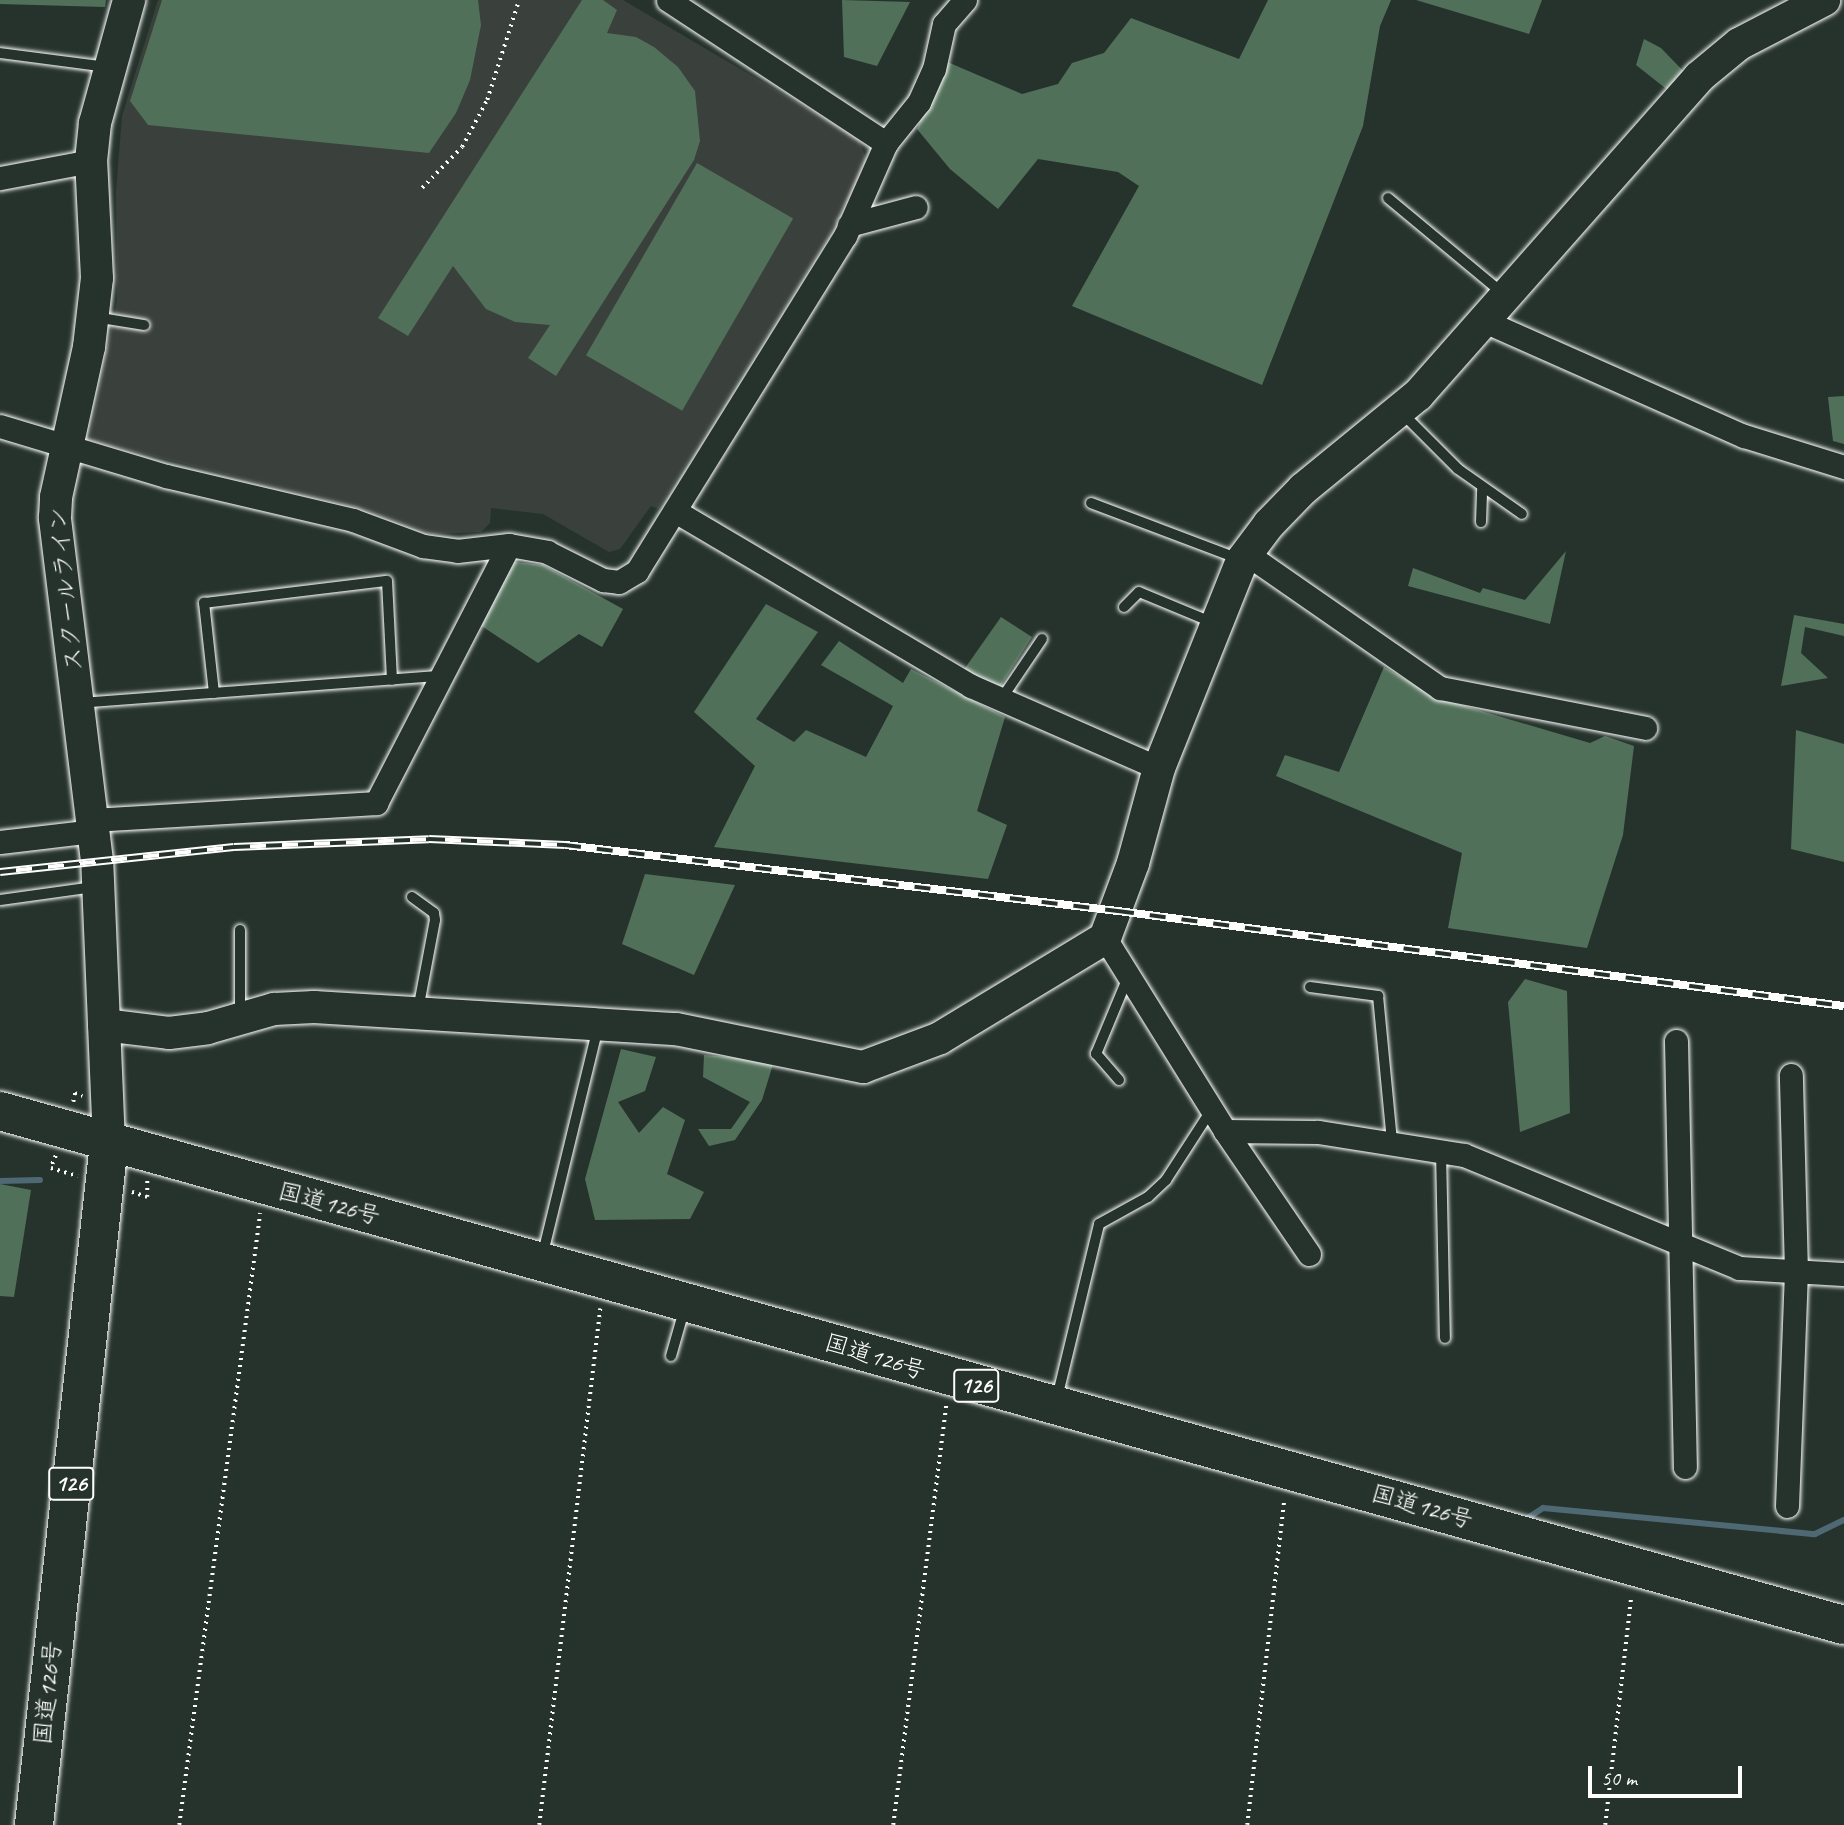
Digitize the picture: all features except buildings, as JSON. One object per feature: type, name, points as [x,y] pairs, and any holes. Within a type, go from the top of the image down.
[{"type":"highway","name":"国道126号","points":[[0,1111],[263,1186],[604,1277],[949,1379],[1288,1469],[1844,1625]]},
{"type":"highway","name":"国道126号","points":[[34,1825],[109,1143]]},
{"type":"street","name":"スクールライン","points":[[109,1143],[99,887],[55,518],[66,446],[92,317],[97,268],[91,161],[108,67],[129,0]]},
{"type":"street","points":[[668,0],[886,143]]},
{"type":"street","points":[[0,426],[166,476],[353,520],[423,546],[457,551],[509,545],[547,552],[603,580],[619,583],[637,571],[849,225],[886,143],[919,102],[934,69],[944,24],[965,0]]},
{"type":"street","points":[[104,1024],[169,1032],[240,1019],[274,1009],[314,1007],[676,1029],[863,1067],[940,1038],[1105,938],[1133,863],[1159,768],[1244,557],[1303,489],[1400,411],[1484,321],[1699,77],[1739,44],[1824,0],[1844,17]]},
{"type":"street","points":[[0,178],[91,161]]},
{"type":"street","points":[[849,225],[916,206]]},
{"type":"street","points":[[1484,321],[1744,436],[1844,467]]},
{"type":"street","points":[[674,512],[1000,701],[1159,768]]},
{"type":"street","points":[[0,842],[93,826],[376,803],[439,676],[509,545]]},
{"type":"street","points":[[1244,557],[1440,688],[1645,728]]},
{"type":"street","points":[[1105,938],[1224,1131],[1309,1254]]},
{"type":"street","points":[[1676,1041],[1685,1467]]},
{"type":"street","points":[[1787,1506],[1796,1272],[1791,1075]]},
{"type":"street","points":[[1224,1131],[1318,1132],[1392,1141],[1464,1156],[1681,1248],[1739,1268],[1844,1274]]},
{"type":"lane","points":[[0,53],[108,67]]},
{"type":"lane","points":[[1388,198],[1506,296]]},
{"type":"lane","points":[[92,317],[144,325]]},
{"type":"lane","points":[[1400,411],[1482,490],[1522,514]]},
{"type":"lane","points":[[1481,522],[1482,490]]},
{"type":"lane","points":[[1091,503],[1244,557]]},
{"type":"lane","points":[[214,693],[204,603],[387,581],[392,680]]},
{"type":"lane","points":[[1124,607],[1139,592],[1216,624]]},
{"type":"lane","points":[[1000,701],[1042,639]]},
{"type":"lane","points":[[78,703],[439,676]]},
{"type":"lane","points":[[0,900],[99,887]]},
{"type":"lane","points":[[412,897],[434,913],[435,920],[417,1014]]},
{"type":"lane","points":[[240,930],[240,1019]]},
{"type":"lane","points":[[1119,1080],[1096,1054],[1128,977]]},
{"type":"lane","points":[[1310,987],[1378,996],[1392,1141]]},
{"type":"lane","points":[[541,1261],[598,1025]]},
{"type":"lane","points":[[1055,1407],[1100,1224],[1148,1196],[1166,1180],[1212,1109]]},
{"type":"lane","points":[[1441,1151],[1445,1338]]},
{"type":"lane","points":[[671,1356],[687,1301]]},
{"type":"path","points":[[422,188],[461,146],[487,100],[519,0]]},
{"type":"path","points":[[179,1825],[263,1186]]},
{"type":"path","points":[[539,1825],[604,1277]]},
{"type":"path","points":[[893,1825],[949,1379]]},
{"type":"path","points":[[1247,1825],[1288,1469]]},
{"type":"path","points":[[1605,1825],[1635,1567]]},
{"type":"shaded area","points":[[158,0],[623,0],[859,139],[867,162],[827,239],[658,509],[651,506],[620,549],[609,552],[543,514],[491,508],[490,523],[481,532],[433,534],[359,508],[89,440],[117,301],[116,191],[122,116]]},
{"type":"green space","points":[[0,0],[106,0],[105,7],[0,4]]},
{"type":"green space","points":[[162,0],[478,0],[481,25],[470,80],[456,113],[429,153],[148,125],[130,101]]},
{"type":"green space","points":[[582,0],[603,0],[617,10],[607,33],[636,37],[654,47],[678,67],[695,91],[700,141],[694,160],[556,376],[528,358],[550,325],[515,322],[486,309],[453,266],[408,336],[378,318]]},
{"type":"green space","points":[[842,0],[910,2],[877,66],[844,57]]},
{"type":"green space","points":[[1268,0],[1391,0],[1380,26],[1363,126],[1262,385],[1072,306],[1139,186],[1118,172],[1038,159],[998,209],[950,169],[917,129],[945,61],[1022,94],[1058,84],[1072,63],[1104,53],[1131,18],[1239,59]]},
{"type":"green space","points":[[1416,0],[1542,0],[1529,34]]},
{"type":"green space","points":[[1644,39],[1661,48],[1688,76],[1674,95],[1636,65]]},
{"type":"green space","points":[[697,163],[793,218],[682,411],[586,355]]},
{"type":"green space","points":[[1844,396],[1844,444],[1833,441],[1828,397]]},
{"type":"green space","points":[[1566,551],[1550,624],[1408,586],[1413,568],[1480,593],[1483,588],[1525,600]]},
{"type":"green space","points":[[505,561],[543,565],[623,609],[602,647],[579,634],[538,663],[477,623]]},
{"type":"green space","points":[[766,604],[818,632],[756,719],[794,742],[806,730],[866,757],[893,706],[821,665],[839,641],[903,683],[911,669],[1005,717],[977,811],[1007,825],[988,879],[714,847],[755,766],[694,712]]},
{"type":"green space","points":[[1794,615],[1844,624],[1844,636],[1805,627],[1801,653],[1828,678],[1781,686]]},
{"type":"green space","points":[[1001,617],[1032,637],[1000,687],[963,671]]},
{"type":"green space","points":[[1384,667],[1437,698],[1590,743],[1605,736],[1634,746],[1623,835],[1587,948],[1448,928],[1462,853],[1276,776],[1285,755],[1339,772]]},
{"type":"green space","points":[[1796,730],[1844,744],[1844,862],[1791,849]]},
{"type":"green space","points":[[645,874],[735,885],[694,975],[622,944]]},
{"type":"green space","points":[[1525,979],[1567,991],[1570,1113],[1520,1132],[1508,1002]]},
{"type":"green space","points":[[621,1049],[656,1057],[645,1091],[618,1102],[639,1133],[663,1107],[685,1120],[667,1174],[704,1192],[690,1219],[595,1220],[585,1179]]},
{"type":"green space","points":[[704,1055],[774,1061],[762,1100],[735,1140],[709,1146],[698,1129],[731,1129],[750,1102],[703,1077]]},
{"type":"green space","points":[[0,1184],[31,1190],[14,1297],[0,1296]]},
{"type":"waterway","points":[[0,1181],[40,1180]]},
{"type":"waterway","points":[[1523,1521],[1543,1508],[1815,1534],[1844,1520]]},
{"type":"railway","points":[[0,872],[234,847],[429,839],[565,845],[1118,911],[1844,1006]]}]
